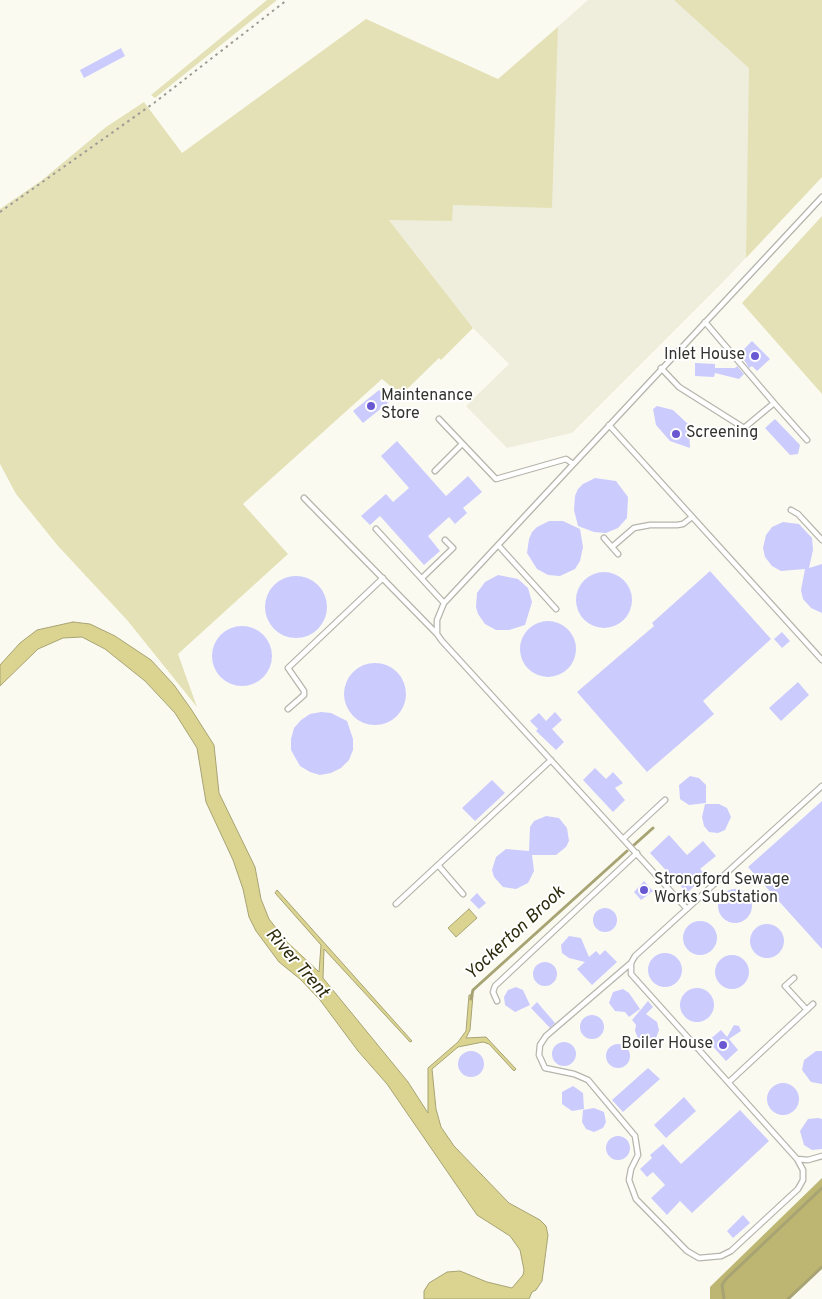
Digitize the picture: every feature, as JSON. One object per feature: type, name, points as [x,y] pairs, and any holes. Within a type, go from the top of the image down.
[{"type":"lane","points":[[437,634],[437,620],[444,603],[822,197]]},
{"type":"lane","points":[[705,322],[807,440]]},
{"type":"lane","points":[[661,368],[679,387],[744,428],[774,403]]},
{"type":"lane","points":[[439,420],[496,479],[566,460],[573,464]]},
{"type":"lane","points":[[609,425],[822,660]]},
{"type":"lane","points":[[435,472],[462,444]]},
{"type":"lane","points":[[304,498],[437,634],[687,909]]},
{"type":"lane","points":[[791,510],[798,514],[822,540]]},
{"type":"lane","points":[[612,547],[634,528],[650,525],[684,524],[692,516]]},
{"type":"lane","points":[[376,529],[444,603]]},
{"type":"lane","points":[[604,538],[618,554]]},
{"type":"lane","points":[[422,578],[453,548],[445,540]]},
{"type":"lane","points":[[498,545],[556,608]]},
{"type":"lane","points":[[288,709],[304,695],[304,690],[288,668],[383,578]]},
{"type":"lane","points":[[396,904],[551,760]]},
{"type":"lane","points":[[631,963],[631,974],[797,1159],[803,1170],[803,1180],[798,1189],[731,1251],[721,1256],[699,1258],[687,1250],[636,1199],[629,1180],[631,1169],[638,1154],[635,1136],[588,1080],[574,1074],[545,1068],[539,1055],[540,1045],[546,1036],[631,963],[635,956],[822,786]]},
{"type":"lane","points":[[623,839],[664,800]]},
{"type":"lane","points":[[497,1001],[493,992],[496,986],[637,853]]},
{"type":"lane","points":[[438,865],[463,894]]},
{"type":"lane","points":[[794,978],[785,986],[807,1010]]},
{"type":"lane","points":[[728,1082],[813,1004]]},
{"type":"lane","points":[[797,1159],[808,1160],[822,1156]]},
{"type":"path","points":[[0,212],[154,103],[287,0]]},
{"type":"shaded area","points":[[267,0],[277,0],[155,98],[151,95]]},
{"type":"shaded area","points":[[588,0],[822,0],[822,177],[723,282],[572,433],[507,448],[466,406],[509,364],[473,328],[369,194]]},
{"type":"shaded area","points":[[674,0],[822,0],[822,177],[746,258],[749,68]]},
{"type":"shaded area","points":[[366,19],[498,79],[558,27],[552,208],[453,205],[452,221],[389,220],[473,328],[441,360],[439,358],[401,395],[382,379],[243,504],[288,554],[178,654],[197,707],[127,620],[58,546],[16,494],[0,464],[0,209],[41,181],[106,127],[144,102],[182,153]]},
{"type":"shaded area","points":[[822,216],[822,394],[742,303]]},
{"type":"shaded area","points":[[822,1178],[822,1267],[817,1273],[788,1299],[710,1299],[710,1287]]},
{"type":"water","name":"River Trent","points":[[73,622],[90,624],[115,636],[151,660],[174,685],[214,745],[219,793],[255,867],[261,899],[269,919],[287,942],[319,972],[321,945],[275,893],[277,890],[412,1041],[410,1042],[324,949],[323,978],[408,1082],[428,1113],[428,1068],[458,1042],[466,1031],[469,995],[473,995],[470,1030],[466,1038],[486,1037],[516,1069],[514,1071],[489,1044],[483,1042],[458,1047],[432,1069],[436,1109],[441,1127],[454,1146],[509,1203],[540,1220],[546,1226],[548,1235],[542,1281],[536,1290],[532,1292],[529,1299],[424,1299],[424,1291],[429,1283],[447,1272],[460,1271],[487,1282],[512,1288],[523,1275],[524,1270],[520,1250],[510,1236],[477,1215],[387,1084],[358,1051],[320,1000],[300,979],[279,962],[256,931],[249,917],[243,889],[233,860],[206,802],[197,748],[175,713],[145,681],[105,649],[82,637],[63,638],[38,649],[0,686],[0,665],[20,643],[37,630]]},
{"type":"water","points":[[469,909],[477,918],[456,937],[448,928]]},
{"type":"building","points":[[121,48],[125,56],[84,78],[80,70]]},
{"type":"building","name":"Inlet House","points":[[752,341],[770,359],[757,371],[752,366],[749,368],[740,353]]},
{"type":"building","points":[[695,363],[715,364],[715,368],[735,368],[737,366],[744,374],[739,379],[715,373],[714,377],[695,376]]},
{"type":"building","name":"Maintenance Store","points":[[379,390],[389,402],[363,423],[353,411]]},
{"type":"building","name":"Screening","points":[[657,406],[673,410],[689,425],[690,448],[670,441],[656,425],[653,409]]},
{"type":"building","points":[[775,419],[800,445],[798,454],[790,455],[765,428]]},
{"type":"building","points":[[397,441],[446,496],[468,476],[482,492],[463,508],[467,513],[455,524],[449,517],[428,536],[440,551],[424,565],[380,516],[370,525],[361,516],[386,494],[393,502],[409,488],[381,456]]},
{"type":"building","points":[[595,478],[616,481],[628,497],[627,518],[618,528],[606,533],[594,532],[578,526],[574,510],[575,496],[578,489]]},
{"type":"building","points":[[549,521],[563,521],[580,529],[583,547],[580,561],[575,569],[560,576],[548,575],[537,569],[527,553],[532,532]]},
{"type":"building","points":[[783,522],[799,524],[812,538],[813,550],[809,568],[822,564],[822,613],[811,608],[803,599],[801,590],[805,569],[781,571],[772,566],[765,557],[763,548],[766,535],[772,527]]},
{"type":"building","points":[[710,571],[771,639],[703,701],[714,714],[647,772],[577,692],[654,626],[652,623]]},
{"type":"building","points":[[604,572],[615,574],[624,580],[630,589],[632,600],[630,611],[624,620],[615,626],[604,628],[593,626],[584,620],[578,611],[576,600],[578,589],[584,580],[593,574]]},
{"type":"building","points":[[498,575],[518,579],[528,588],[532,602],[525,625],[509,630],[496,630],[485,624],[478,614],[476,607],[477,593],[485,582]]},
{"type":"building","points":[[290,576],[302,576],[318,585],[325,595],[327,607],[325,619],[318,629],[302,638],[290,638],[279,633],[270,624],[265,613],[265,601],[270,590],[279,581]]},
{"type":"building","points":[[548,621],[559,623],[568,629],[574,638],[576,649],[574,660],[568,669],[559,675],[548,677],[537,675],[528,669],[522,660],[520,649],[522,638],[528,629],[537,623]]},
{"type":"building","points":[[242,626],[259,631],[267,639],[272,656],[267,673],[259,681],[242,686],[225,681],[217,673],[212,656],[217,639],[225,631]]},
{"type":"building","points":[[782,632],[790,641],[782,648],[774,639]]},
{"type":"building","points":[[369,663],[381,663],[397,672],[404,682],[406,694],[404,706],[397,716],[381,725],[369,725],[358,720],[349,711],[344,700],[344,688],[349,677],[358,668]]},
{"type":"building","points":[[798,682],[809,695],[781,721],[769,708]]},
{"type":"building","points":[[555,712],[562,720],[552,729],[564,742],[556,750],[536,731],[538,729],[530,721],[539,713],[546,721]]},
{"type":"building","points":[[331,713],[347,721],[353,739],[353,750],[349,760],[341,768],[331,773],[320,775],[300,766],[291,750],[291,739],[294,728],[301,720],[310,714]]},
{"type":"building","points":[[595,768],[606,779],[613,772],[623,783],[615,788],[625,800],[613,812],[583,780]]},
{"type":"building","points":[[690,776],[699,778],[706,785],[706,803],[689,805],[680,799],[679,785]]},
{"type":"building","points":[[492,780],[505,793],[475,821],[462,808]]},
{"type":"building","points":[[822,801],[822,949],[748,867]]},
{"type":"building","points":[[705,804],[719,804],[727,808],[731,817],[725,830],[718,833],[709,832],[704,826],[702,817]]},
{"type":"building","points":[[546,816],[559,818],[567,828],[569,841],[566,847],[556,855],[532,855],[534,871],[528,883],[516,889],[503,887],[494,877],[492,870],[496,857],[506,849],[529,851],[530,827],[534,821]]},
{"type":"building","points":[[669,835],[687,855],[703,841],[716,856],[700,869],[706,875],[687,893],[650,853]]},
{"type":"building","name":"Strongford Sewage Works Substation","points":[[644,881],[653,891],[641,900],[634,892]]},
{"type":"building","points":[[735,889],[747,894],[752,906],[747,918],[735,923],[723,918],[718,906],[723,894]]},
{"type":"building","points":[[477,893],[486,903],[479,909],[470,900]]},
{"type":"building","points":[[605,908],[610,909],[616,915],[616,925],[610,931],[605,932],[600,931],[594,925],[593,920],[594,915],[600,909]]},
{"type":"building","points":[[700,921],[712,926],[717,938],[712,950],[700,955],[688,950],[683,938],[688,926]]},
{"type":"building","points":[[767,924],[779,929],[784,941],[779,953],[767,958],[755,953],[750,941],[755,929]]},
{"type":"building","points":[[569,936],[581,938],[589,957],[596,951],[600,955],[605,950],[617,962],[592,985],[577,969],[585,962],[569,958],[562,953],[561,945]]},
{"type":"building","points":[[665,953],[677,958],[682,970],[677,982],[665,987],[653,982],[648,970],[653,958]]},
{"type":"building","points":[[732,955],[744,960],[749,972],[744,984],[732,989],[720,984],[715,972],[720,960]]},
{"type":"building","points":[[545,962],[554,965],[557,974],[554,983],[545,986],[536,983],[533,974],[536,965]]},
{"type":"building","points":[[516,987],[523,990],[530,1005],[515,1012],[505,1005],[504,997],[508,990]]},
{"type":"building","points":[[697,988],[709,993],[714,1005],[709,1017],[697,1022],[685,1017],[680,1005],[685,993]]},
{"type":"building","points":[[623,989],[629,993],[640,1009],[629,1017],[625,1012],[615,1011],[609,1003],[613,992]]},
{"type":"building","points":[[648,1001],[653,1007],[646,1014],[657,1022],[659,1030],[656,1038],[649,1042],[638,1038],[635,1031],[636,1025],[632,1020]]},
{"type":"building","points":[[537,1002],[555,1023],[550,1028],[531,1008]]},
{"type":"building","points":[[592,1015],[597,1016],[603,1022],[603,1032],[597,1038],[592,1039],[587,1038],[581,1032],[580,1027],[581,1022],[587,1016]]},
{"type":"building","name":"Boiler House","points":[[734,1025],[739,1026],[741,1031],[729,1039],[738,1050],[726,1061],[708,1041],[721,1030],[727,1037]]},
{"type":"building","points":[[564,1042],[569,1043],[575,1049],[575,1059],[569,1065],[564,1066],[559,1065],[553,1059],[552,1054],[553,1049],[559,1043]]},
{"type":"building","points":[[618,1044],[626,1048],[630,1056],[626,1064],[618,1068],[610,1064],[606,1056],[610,1048]]},
{"type":"building","points":[[471,1051],[480,1055],[484,1064],[480,1073],[471,1077],[462,1073],[458,1064],[462,1055]]},
{"type":"building","points":[[816,1051],[822,1051],[822,1084],[811,1082],[802,1070],[804,1060]]},
{"type":"building","points":[[648,1068],[660,1079],[623,1112],[612,1100]]},
{"type":"building","points":[[783,1083],[795,1087],[799,1099],[795,1111],[783,1115],[771,1111],[767,1099],[771,1087]]},
{"type":"building","points":[[573,1086],[583,1093],[584,1109],[572,1111],[562,1104],[562,1092]]},
{"type":"building","points":[[684,1097],[696,1111],[666,1138],[654,1125]]},
{"type":"building","points":[[594,1108],[604,1112],[606,1122],[603,1128],[594,1132],[586,1129],[582,1122],[583,1110]]},
{"type":"building","points":[[740,1110],[769,1141],[692,1213],[680,1201],[667,1215],[651,1198],[665,1185],[653,1172],[647,1177],[640,1169],[652,1158],[650,1155],[663,1144],[681,1164]]},
{"type":"building","points":[[808,1119],[822,1119],[822,1149],[812,1150],[804,1145],[800,1131]]},
{"type":"building","points":[[618,1136],[623,1137],[629,1143],[629,1153],[623,1159],[618,1160],[613,1159],[607,1153],[606,1148],[607,1143],[613,1137]]},
{"type":"building","points":[[743,1215],[750,1223],[733,1238],[727,1231]]},
{"type":"waterway","name":"Yockerton Brook","points":[[634,845],[653,828]]},
{"type":"waterway","name":"Yockerton Brook","points":[[471,999],[473,990],[627,851]]},
{"type":"waterway","points":[[724,1299],[722,1285],[726,1279],[822,1188]]},
{"type":"waterway","points":[[788,1299],[822,1267]]},
{"type":"place","name":"Inlet House","points":[[755,356]]},
{"type":"place","name":"Maintenance Store","points":[[371,406]]},
{"type":"place","name":"Screening","points":[[676,434]]},
{"type":"place","name":"Strongford Sewage Works Substation","points":[[644,890]]},
{"type":"place","name":"Boiler House","points":[[723,1045]]}]
